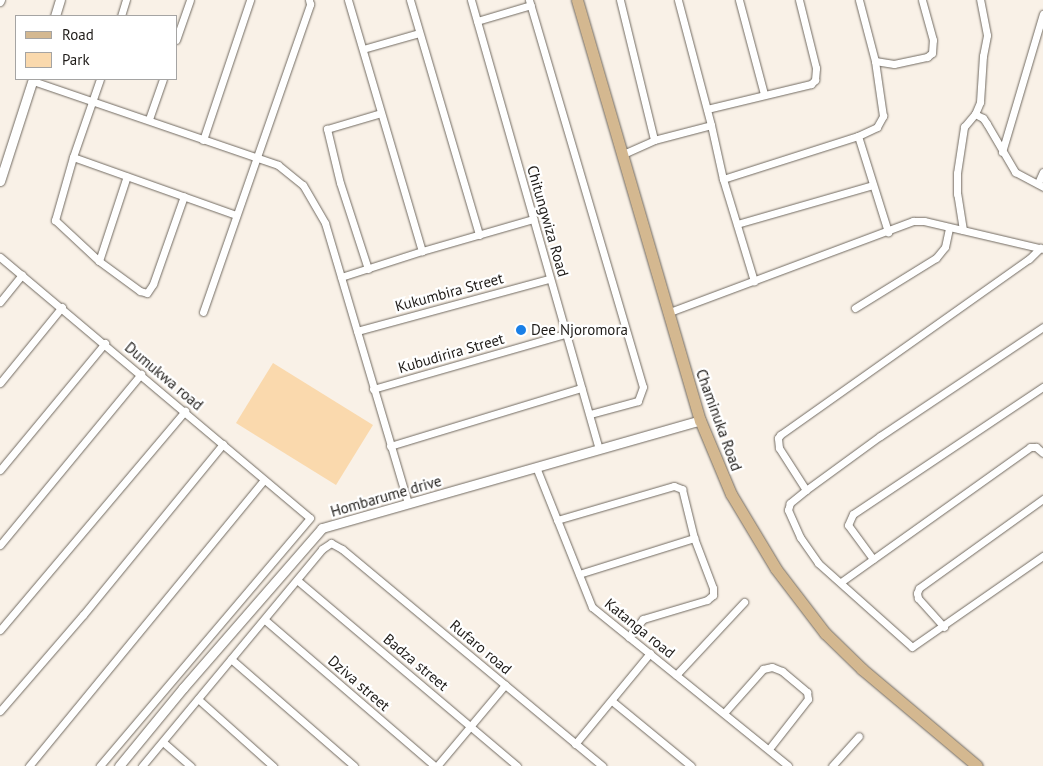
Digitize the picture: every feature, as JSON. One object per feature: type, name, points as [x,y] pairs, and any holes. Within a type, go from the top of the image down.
[{"type":"main road","name":"Chaminuka Road","points":[[576,0],[700,420],[717,464],[747,524],[807,612],[862,669],[977,766]]},
{"type":"street","points":[[54,15],[60,0]]},
{"type":"street","points":[[121,15],[126,0]]},
{"type":"street","points":[[178,34],[190,0]]},
{"type":"street","points":[[203,140],[250,0]]},
{"type":"street","points":[[203,312],[310,4],[309,0]]},
{"type":"street","points":[[348,0],[422,250]]},
{"type":"street","points":[[410,0],[479,235]]},
{"type":"street","name":"Chitungwiza Road","points":[[471,0],[599,449]]},
{"type":"street","points":[[620,0],[654,140]]},
{"type":"street","points":[[678,0],[707,109],[723,179],[754,281]]},
{"type":"street","points":[[739,0],[764,94]]},
{"type":"street","points":[[707,109],[811,84],[815,80],[816,68],[799,0]]},
{"type":"street","points":[[723,179],[858,136],[877,127],[882,120],[875,61],[859,0]]},
{"type":"street","points":[[875,61],[897,64],[927,57],[932,53],[933,40],[922,0]]},
{"type":"street","points":[[963,230],[957,194],[957,173],[964,127],[975,114],[980,102],[983,56],[988,35],[980,0]]},
{"type":"street","points":[[477,21],[530,3],[643,387],[638,401],[590,414]]},
{"type":"street","points":[[1002,152],[1043,14]]},
{"type":"street","points":[[363,49],[419,33]]},
{"type":"street","points":[[0,178],[33,80],[278,165],[303,184],[325,222],[408,504]]},
{"type":"street","points":[[100,80],[73,157],[55,220],[99,261],[140,291],[147,293],[153,284],[184,196]]},
{"type":"street","points":[[148,119],[163,80]]},
{"type":"street","points":[[368,268],[340,182],[327,129],[381,113]]},
{"type":"street","points":[[975,114],[983,118],[1002,152],[1018,174],[1040,185],[1043,172]]},
{"type":"street","points":[[621,155],[654,140],[711,125]]},
{"type":"street","points":[[858,136],[888,232]]},
{"type":"street","points":[[73,157],[236,215]]},
{"type":"street","points":[[99,261],[127,176]]},
{"type":"street","points":[[737,224],[873,185]]},
{"type":"street","points":[[341,277],[422,250],[533,219]]},
{"type":"street","points":[[667,313],[919,221],[1041,248]]},
{"type":"street","points":[[855,308],[936,258],[945,247],[949,228]]},
{"type":"street","points":[[806,490],[779,448],[778,438],[780,435],[1029,259],[1041,248]]},
{"type":"street","name":"Dumukwa road","points":[[0,257],[105,343],[310,518],[100,766]]},
{"type":"street","points":[[0,302],[22,275]]},
{"type":"street","name":"Kukumbira Street","points":[[357,331],[549,279]]},
{"type":"street","points":[[0,383],[62,308]]},
{"type":"street","points":[[1043,327],[880,436],[806,490],[790,503],[789,514],[810,553],[910,646],[915,647],[1043,556]]},
{"type":"street","name":"Kubudirira Street","points":[[373,389],[565,334]]},
{"type":"street","points":[[0,470],[105,343]]},
{"type":"street","points":[[1,541],[141,374]]},
{"type":"street","points":[[873,559],[848,525],[854,514],[1043,386]]},
{"type":"street","points":[[390,446],[581,388]]},
{"type":"street","points":[[0,630],[185,412]]},
{"type":"street","name":"Hombarume drive","points":[[119,766],[183,688],[322,528],[700,420]]},
{"type":"street","points":[[0,711],[83,616],[223,444]]},
{"type":"street","points":[[840,582],[1030,447],[1036,447],[1043,453]]},
{"type":"street","name":"Katanga road","points":[[536,467],[592,607],[788,766]]},
{"type":"street","points":[[29,766],[264,480]]},
{"type":"street","points":[[557,520],[674,486],[682,488],[694,538],[713,588],[713,595],[707,600],[643,619],[629,637]]},
{"type":"street","points":[[944,626],[918,598],[919,588],[1043,499]]},
{"type":"street","points":[[579,574],[694,538]]},
{"type":"street","name":"Rufaro road","points":[[297,580],[322,549],[332,543],[342,549],[602,766]]},
{"type":"street","points":[[142,766],[297,580]]},
{"type":"street","name":"Badza street","points":[[297,580],[517,766]]},
{"type":"street","points":[[676,674],[744,602]]},
{"type":"street","name":"Dziva street","points":[[265,620],[436,766]]},
{"type":"street","points":[[575,744],[650,654]]},
{"type":"street","points":[[231,659],[354,766]]},
{"type":"street","points":[[724,713],[763,669],[772,667],[782,670],[807,692],[808,699],[769,749]]},
{"type":"street","points":[[436,766],[505,685]]},
{"type":"street","points":[[198,699],[274,766]]},
{"type":"street","points":[[612,701],[691,766]]},
{"type":"street","points":[[832,766],[859,736]]},
{"type":"street","points":[[163,742],[191,766]]},
{"type":"green space","points":[[273,363],[373,425],[336,485],[236,423]]},
{"type":"place","name":"Dee Njoromora","points":[[521,330]]}]
